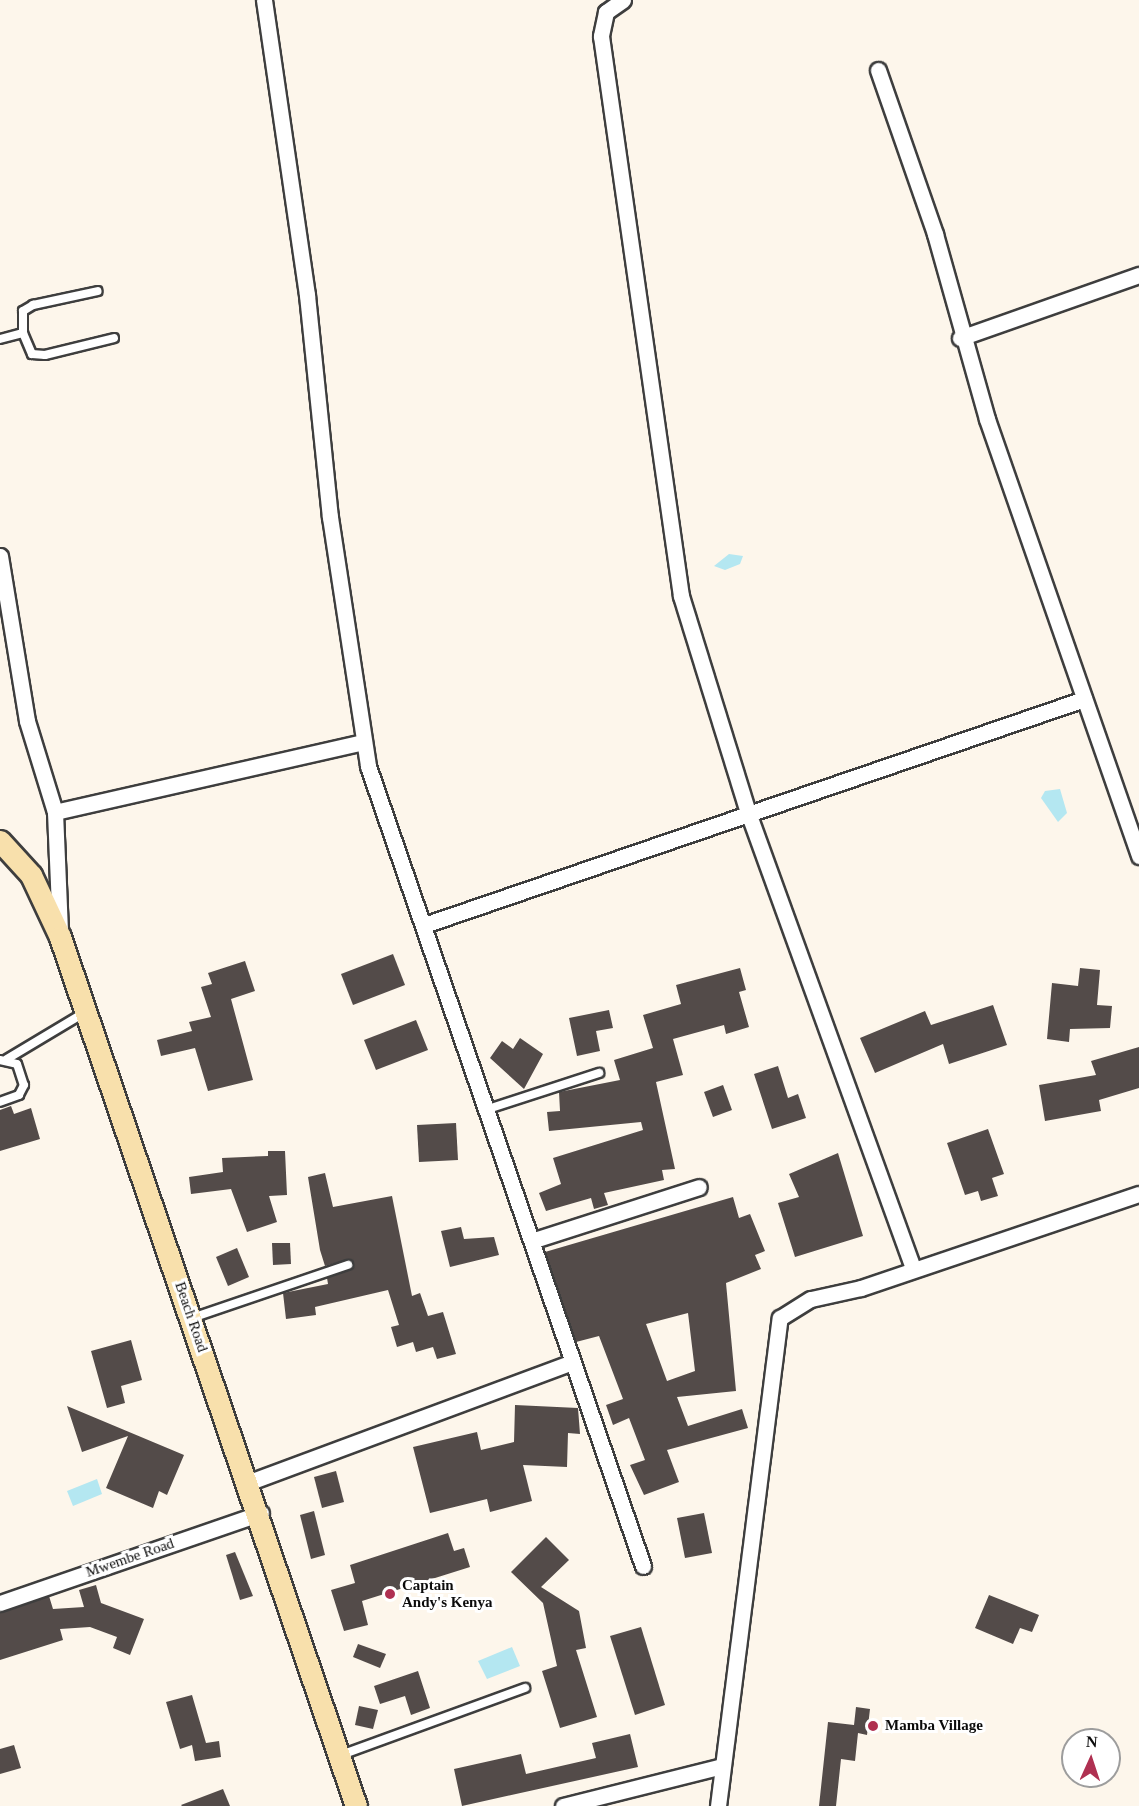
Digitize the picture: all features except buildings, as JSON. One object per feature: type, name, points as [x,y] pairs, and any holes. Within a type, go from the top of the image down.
[{"type":"main road","name":"Beach Road","points":[[0,842],[32,875],[60,937],[247,1483],[261,1513],[264,1539],[356,1806]]},
{"type":"street","points":[[264,0],[363,742],[378,801],[424,925],[534,1240],[569,1363],[643,1566]]},
{"type":"street","points":[[623,0],[606,12],[600,30],[644,362],[693,648],[749,815],[913,1269]]},
{"type":"street","points":[[878,70],[935,234],[960,338],[1139,856]]},
{"type":"street","points":[[960,338],[1139,275]]},
{"type":"street","points":[[0,556],[27,721],[55,812],[60,937]]},
{"type":"street","points":[[424,925],[1084,699]]},
{"type":"street","points":[[55,812],[363,742]]},
{"type":"street","points":[[534,1240],[699,1187]]},
{"type":"street","points":[[718,1806],[780,1318],[811,1299],[913,1269],[1139,1194]]},
{"type":"street","points":[[247,1483],[569,1363]]},
{"type":"street","name":"Mwembe Road","points":[[0,1603],[261,1513]]},
{"type":"street","points":[[563,1806],[722,1766]]},
{"type":"lane","points":[[98,291],[33,305],[24,311],[23,333],[32,354],[45,355],[114,339]]},
{"type":"lane","points":[[0,339],[23,333]]},
{"type":"lane","points":[[0,1102],[19,1095],[24,1085],[23,1074],[3,1060],[86,1012]]},
{"type":"lane","points":[[488,1109],[599,1073]]},
{"type":"lane","points":[[191,1318],[348,1265]]},
{"type":"lane","points":[[340,1755],[525,1688]]},
{"type":"water","points":[[729,554],[743,556],[740,564],[725,570],[714,566]]},
{"type":"water","points":[[1060,789],[1067,813],[1058,822],[1041,798],[1045,791]]},
{"type":"water","points":[[97,1479],[102,1494],[73,1506],[67,1491]]},
{"type":"water","points":[[512,1647],[520,1666],[487,1679],[478,1661]]},
{"type":"place","name":"Captain Andy's Kenya","points":[[390,1594]]},
{"type":"place","name":"Mamba Village","points":[[873,1726]]}]
